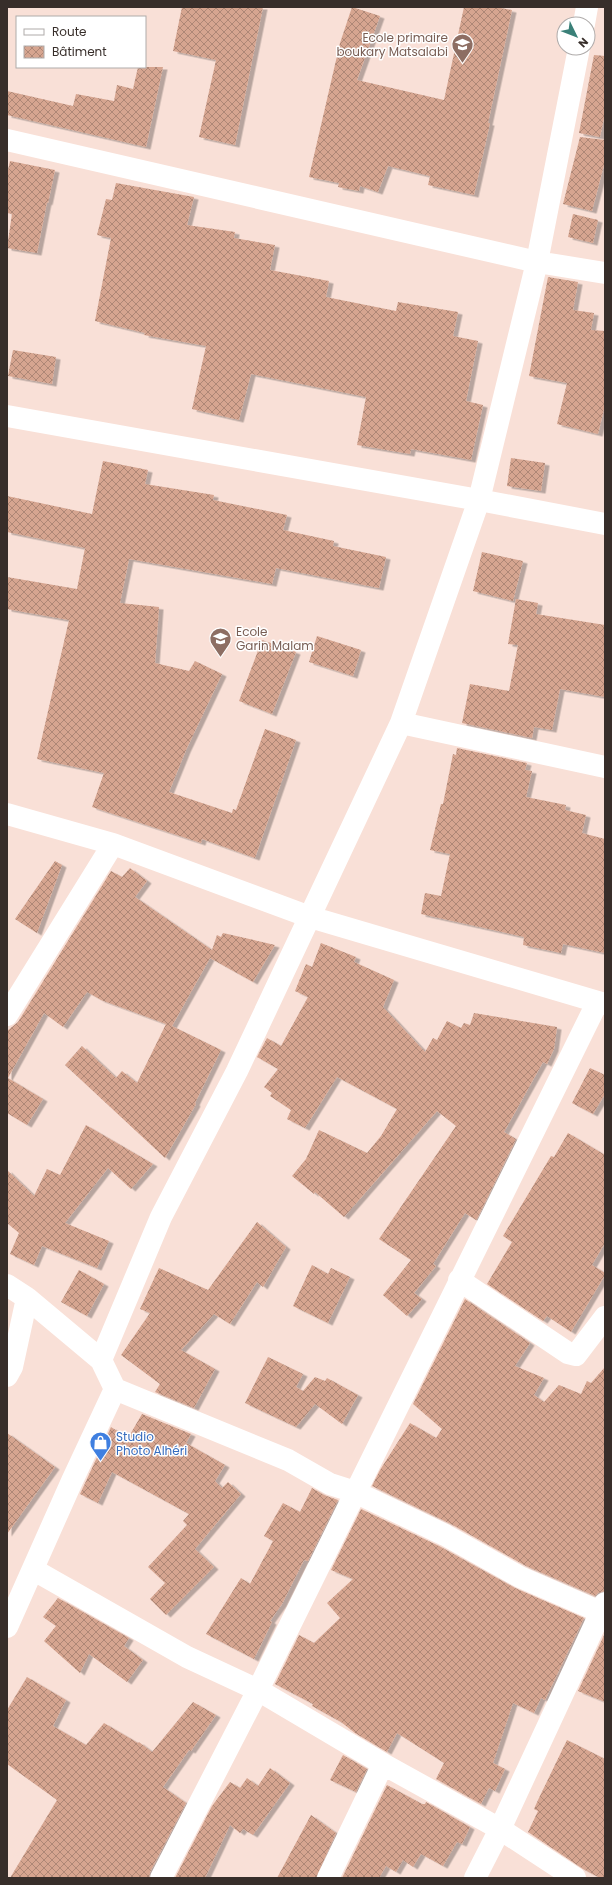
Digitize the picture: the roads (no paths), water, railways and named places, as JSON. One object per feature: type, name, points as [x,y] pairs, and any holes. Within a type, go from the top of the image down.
[{"type":"street","points":[[101,1360],[160,1217],[237,1071],[401,723],[479,500],[537,262],[577,56]]},
{"type":"street","points":[[7,140],[537,262],[605,273]]},
{"type":"street","points":[[7,416],[479,500],[605,524]]},
{"type":"street","points":[[401,723],[605,767]]},
{"type":"street","points":[[7,814],[114,844],[310,917],[601,1003],[459,1280],[258,1690],[161,1878]]},
{"type":"street","points":[[7,1015],[114,844]]},
{"type":"street","points":[[459,1280],[568,1354],[576,1355],[605,1317]]},
{"type":"street","points":[[7,1285],[27,1298],[101,1360],[115,1389],[288,1460],[330,1484],[355,1492],[445,1535],[520,1577],[604,1610],[500,1829],[475,1878]]},
{"type":"street","points":[[7,1376],[12,1367],[27,1298]]},
{"type":"street","points":[[7,1627],[115,1389]]},
{"type":"street","points":[[34,1570],[187,1657],[258,1690],[383,1764],[500,1829],[575,1878]]},
{"type":"street","points":[[328,1878],[383,1764]]},
{"type":"place","name":"Ecole primaire boukary Matsalabi","points":[[463,64]]},
{"type":"place","name":"Ecole Garin Malam","points":[[221,658]]},
{"type":"place","name":"Studio Photo Alhéri","points":[[101,1462]]}]
